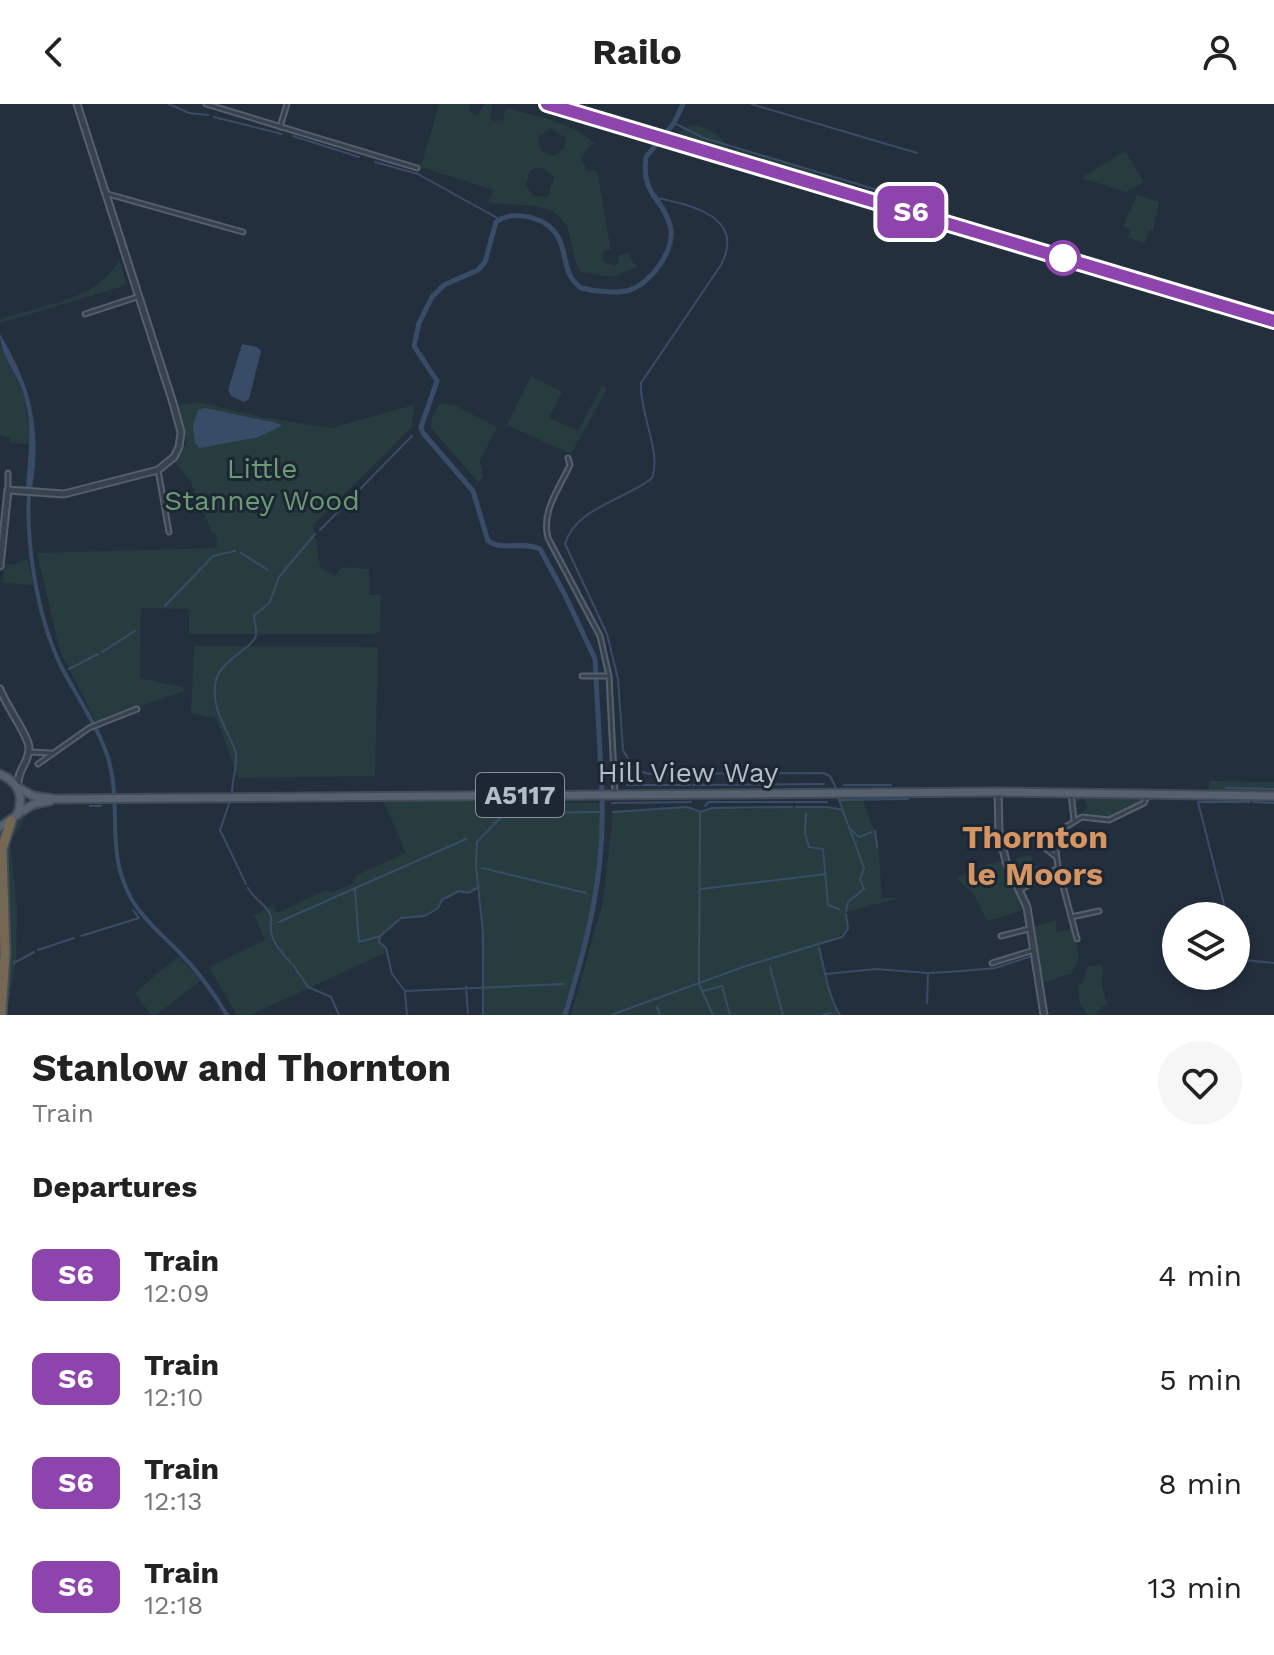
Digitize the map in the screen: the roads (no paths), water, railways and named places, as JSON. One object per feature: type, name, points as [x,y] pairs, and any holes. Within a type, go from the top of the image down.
[{"type":"highway","points":[[1,1015],[5,954],[2,843],[14,818]]},
{"type":"highway","points":[[0,926],[2,995]]},
{"type":"main road","points":[[0,774],[18,788],[21,805],[14,818]]},
{"type":"main road","name":"Hill View Way","points":[[18,788],[33,796],[55,799],[998,792],[1274,796]]},
{"type":"main road","name":"Hill View Way","points":[[0,827],[34,804],[55,799]]},
{"type":"street","points":[[8,490],[35,493],[78,491],[158,470],[174,457],[181,432],[77,104]]},
{"type":"street","points":[[206,104],[417,168]]},
{"type":"street","points":[[280,128],[287,104]]},
{"type":"street","points":[[105,195],[113,193],[243,232]]},
{"type":"street","points":[[85,314],[137,297]]},
{"type":"street","points":[[568,458],[570,465],[548,511],[546,530],[600,636],[609,676],[615,795]]},
{"type":"street","points":[[158,470],[169,532]]},
{"type":"street","points":[[0,566],[8,473]]},
{"type":"street","points":[[582,676],[609,676]]},
{"type":"street","points":[[0,689],[9,713],[29,741],[30,752],[20,770],[18,788]]},
{"type":"street","points":[[38,764],[89,728],[137,709]]},
{"type":"street","points":[[30,752],[51,753]]},
{"type":"street","points":[[0,774],[20,770]]},
{"type":"street","points":[[998,792],[1002,850],[1020,890],[1032,929],[1044,1015]]},
{"type":"street","points":[[1071,793],[1074,820]]},
{"type":"street","points":[[1057,857],[1043,846],[1054,834],[1082,817],[1109,820],[1144,803],[1148,793]]},
{"type":"street","points":[[1054,834],[1058,867],[1077,939]]},
{"type":"street","points":[[1020,890],[1058,867]]},
{"type":"street","points":[[1052,873],[1061,879]]},
{"type":"street","points":[[1071,917],[1099,911]]},
{"type":"street","points":[[1001,936],[1032,929]]},
{"type":"street","points":[[992,963],[1036,949]]},
{"type":"water","points":[[0,334],[19,371],[31,408],[36,446],[32,488],[26,488],[29,443],[27,410],[22,391],[3,351]]},
{"type":"water","points":[[242,344],[261,351],[249,399],[244,402],[231,396],[228,390]]},
{"type":"water","points":[[205,408],[282,426],[258,437],[200,448],[195,443],[193,426],[198,410]]},
{"type":"waterway","points":[[169,104],[189,113],[208,115]]},
{"type":"waterway","points":[[602,790],[595,659],[540,549],[488,541],[473,491],[423,433],[421,427],[437,381],[414,346],[419,323],[432,297],[444,285],[478,270],[485,262],[496,222],[503,218],[529,217],[553,230],[561,244],[571,277],[581,288],[625,291],[647,280],[661,263],[671,234],[666,215],[649,188],[646,157],[674,123],[683,104]]},
{"type":"waterway","points":[[751,104],[917,153]]},
{"type":"waterway","points":[[214,117],[282,134]]},
{"type":"waterway","points":[[674,123],[704,138],[914,201],[941,216]]},
{"type":"waterway","points":[[293,136],[359,157]]},
{"type":"waterway","points":[[375,162],[418,174],[499,219]]},
{"type":"waterway","points":[[652,197],[696,208],[709,215],[720,223],[726,234],[727,248],[721,265],[641,383],[654,457],[652,478],[590,513],[579,522],[565,544],[607,634],[618,679],[623,750],[634,769],[649,774],[823,773],[830,776],[836,788]]},
{"type":"waterway","points":[[320,530],[412,436]]},
{"type":"waterway","points":[[29,492],[31,557],[39,602],[60,664],[93,724],[109,761],[113,779],[116,847],[123,881],[141,913],[193,967],[227,1015]]},
{"type":"waterway","points":[[232,792],[236,754],[217,708],[216,680],[224,666],[254,640],[254,616],[270,602],[279,577],[315,534]]},
{"type":"waterway","points":[[165,606],[213,556],[235,551]]},
{"type":"waterway","points":[[241,553],[268,570]]},
{"type":"waterway","points":[[102,652],[135,631]]},
{"type":"waterway","points":[[69,669],[98,654]]},
{"type":"waterway","points":[[693,785],[824,784]]},
{"type":"waterway","points":[[627,785],[690,785]]},
{"type":"waterway","points":[[844,785],[891,785]]},
{"type":"waterway","points":[[1226,788],[1274,789]]},
{"type":"waterway","points":[[838,797],[864,868],[860,879],[864,889],[848,902],[846,911]]},
{"type":"waterway","points":[[565,1015],[593,908],[601,854],[602,798]]},
{"type":"waterway","points":[[840,800],[908,799]]},
{"type":"waterway","points":[[230,801],[220,830],[246,884]]},
{"type":"waterway","points":[[612,803],[691,802]]},
{"type":"waterway","points":[[705,806],[709,802],[793,802]]},
{"type":"waterway","points":[[795,802],[827,802]]},
{"type":"waterway","points":[[1198,802],[1223,902]]},
{"type":"waterway","points":[[1200,802],[1250,802]]},
{"type":"waterway","points":[[1253,802],[1274,803]]},
{"type":"waterway","points":[[90,806],[101,806]]},
{"type":"waterway","points":[[613,812],[686,807],[699,811]]},
{"type":"waterway","points":[[713,1015],[699,984],[700,812],[712,808],[792,807]]},
{"type":"waterway","points":[[796,807],[843,810]]},
{"type":"waterway","points":[[483,1015],[483,933],[476,866],[477,842],[505,813],[603,812]]},
{"type":"waterway","points":[[806,814],[805,833],[809,847],[823,849],[828,905],[839,909]]},
{"type":"waterway","points":[[849,828],[859,837],[872,832]]},
{"type":"waterway","points":[[875,831],[877,847]]},
{"type":"waterway","points":[[279,922],[466,839]]},
{"type":"waterway","points":[[482,868],[586,893]]},
{"type":"waterway","points":[[701,889],[826,874]]},
{"type":"waterway","points":[[355,890],[359,942],[380,936],[401,918],[425,916],[438,908],[442,900],[459,891],[468,893],[479,887]]},
{"type":"waterway","points":[[248,888],[269,913],[273,939],[291,963]]},
{"type":"waterway","points":[[81,936],[139,918],[133,910]]},
{"type":"waterway","points":[[611,1015],[746,966],[842,937],[848,929],[846,914]]},
{"type":"waterway","points":[[380,936],[379,942],[386,948],[392,974],[405,991],[564,984]]},
{"type":"waterway","points":[[38,950],[74,938]]},
{"type":"waterway","points":[[819,948],[830,992],[840,1015]]},
{"type":"waterway","points":[[14,963],[34,952]]},
{"type":"waterway","points":[[826,974],[876,969],[928,973],[962,971],[995,968],[1032,956]]},
{"type":"waterway","points":[[1250,961],[1274,963]]},
{"type":"waterway","points":[[293,965],[308,987],[331,997],[339,1015]]},
{"type":"waterway","points":[[770,967],[783,1015]]},
{"type":"waterway","points":[[927,1003],[928,975]]},
{"type":"waterway","points":[[703,991],[722,986],[730,1015]]},
{"type":"waterway","points":[[466,987],[468,1013]]},
{"type":"waterway","points":[[405,992],[407,1015]]},
{"type":"waterway","points":[[657,1007],[660,1015]]},
{"type":"waterway","points":[[823,1015],[831,1013]]},
{"type":"railway","points":[[542,104],[1274,323]]},
{"type":"train","name":"S6","points":[[547,104],[1274,321]]},
{"type":"district","name":"Thornton le Moors","points":[[1035,856]]},
{"type":"park label","name":"Little Stanney Wood","points":[[262,484]]}]
